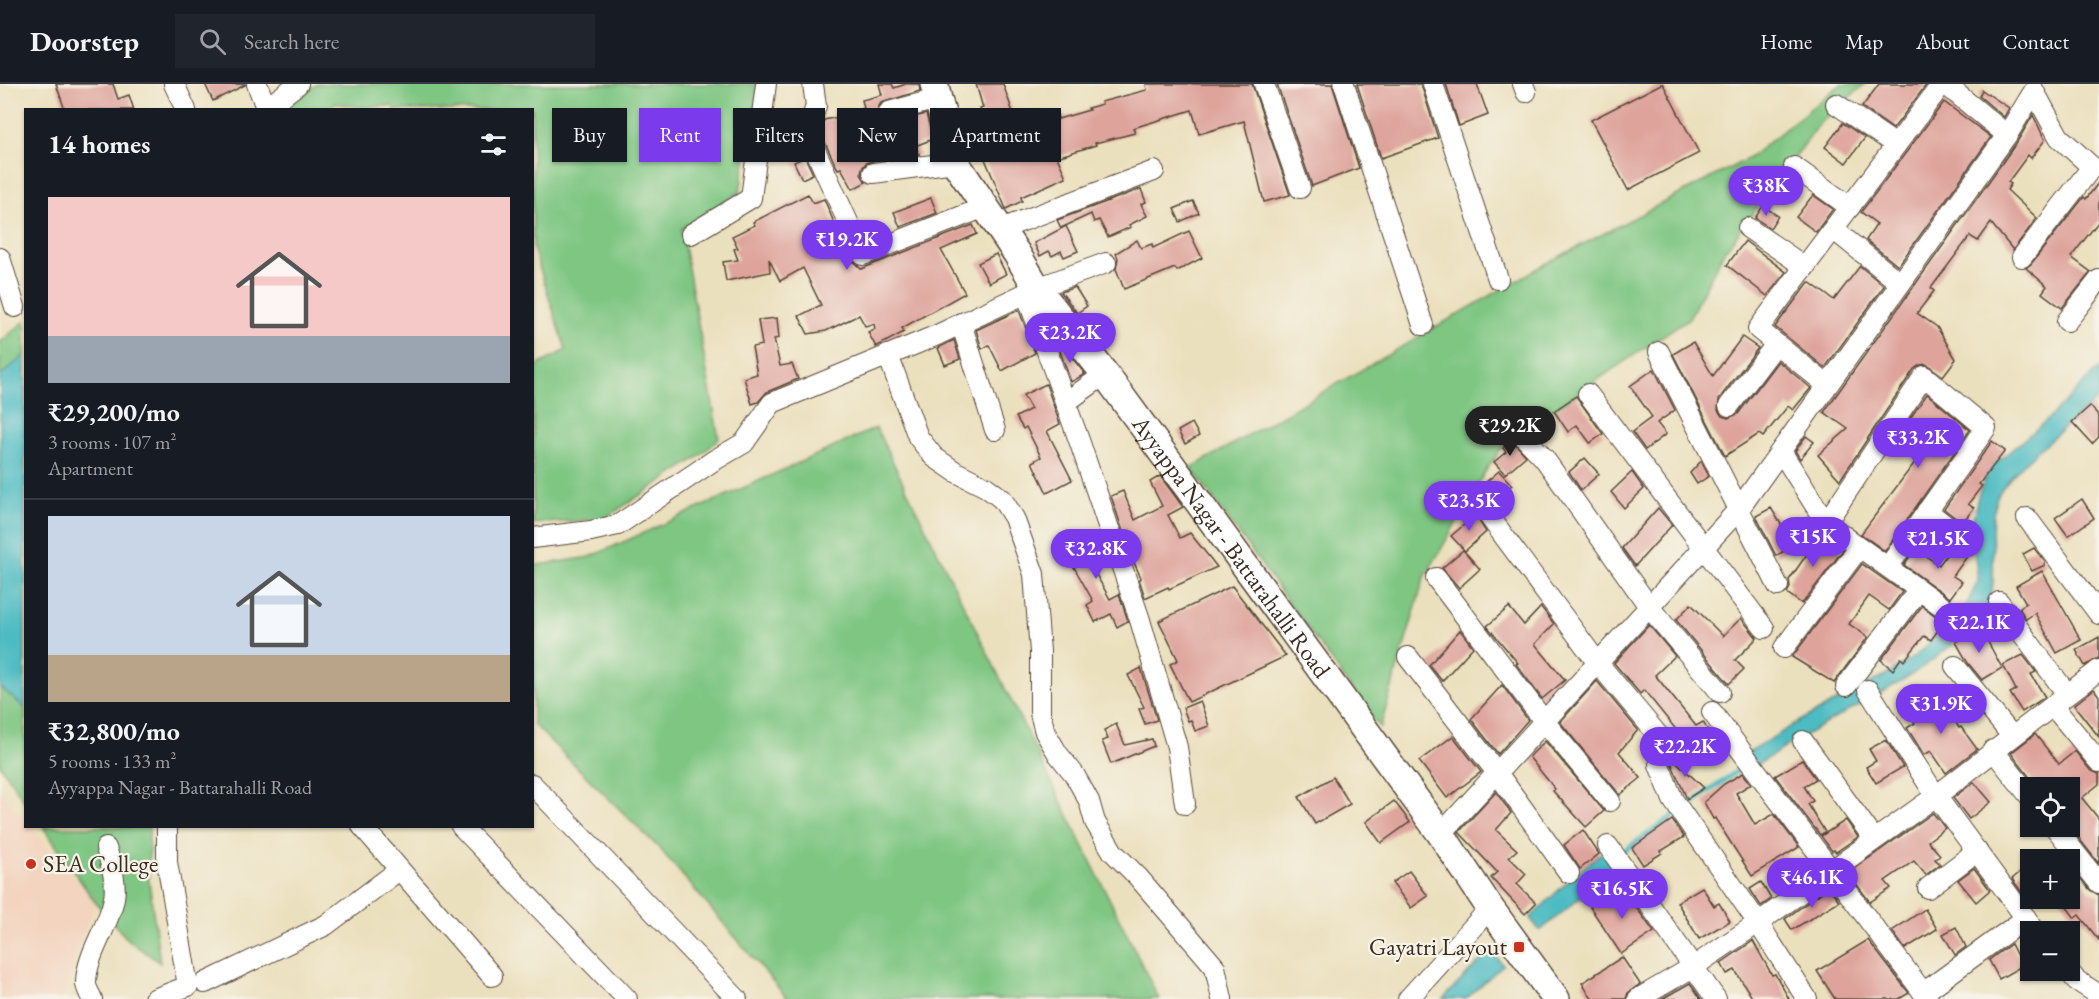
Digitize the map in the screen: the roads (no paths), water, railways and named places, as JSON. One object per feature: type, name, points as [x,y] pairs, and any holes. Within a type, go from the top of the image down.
[{"type":"main road","name":"Ayyappa Nagar - Battarahalli Road","points":[[936,92],[940,108]]},
{"type":"main road","name":"Ayyappa Nagar - Battarahalli Road","points":[[954,162],[1001,229],[1031,290],[1105,374],[1441,834],[1490,908],[1556,999]]},
{"type":"street","points":[[174,84],[185,108]]},
{"type":"street","points":[[257,84],[265,108]]},
{"type":"street","points":[[266,108],[298,84]]},
{"type":"street","points":[[691,234],[750,198],[766,84]]},
{"type":"street","points":[[813,84],[816,106],[809,127],[811,141],[863,255],[985,207]]},
{"type":"street","points":[[1264,84],[1300,188]]},
{"type":"street","points":[[1344,84],[1423,326]]},
{"type":"street","points":[[1433,84],[1498,279]]},
{"type":"street","points":[[1827,385],[1758,329],[1943,84],[2007,135]]},
{"type":"street","points":[[1441,834],[1739,509],[2007,135],[2033,87]]},
{"type":"street","points":[[2022,257],[2096,166],[2059,137],[2033,87]]},
{"type":"street","points":[[899,108],[936,92]]},
{"type":"street","points":[[1836,104],[1896,145]]},
{"type":"street","points":[[873,172],[954,162]]},
{"type":"street","points":[[1794,167],[1850,207]]},
{"type":"street","points":[[1001,229],[1154,171]]},
{"type":"street","points":[[1748,228],[1805,267]]},
{"type":"street","points":[[1833,229],[1900,283]]},
{"type":"street","points":[[0,258],[13,308]]},
{"type":"street","points":[[534,538],[591,531],[618,525],[713,461],[744,443],[772,403],[961,324],[1031,290],[1106,263]]},
{"type":"street","points":[[2067,321],[2099,280]]},
{"type":"street","points":[[1031,290],[1065,403],[1140,620],[1177,747],[1185,804]]},
{"type":"street","points":[[961,324],[995,430]]},
{"type":"street","points":[[1729,405],[1776,344]]},
{"type":"street","points":[[1659,352],[1778,586]]},
{"type":"street","points":[[888,355],[918,437],[928,450],[956,472],[986,487],[1002,499],[1014,518],[1034,574],[1040,652],[1040,713],[1045,732],[1058,754],[1074,774],[1089,801],[1095,822],[1113,852],[1138,877],[1215,967],[1222,999]]},
{"type":"street","points":[[1065,403],[1105,374]]},
{"type":"street","points":[[1826,523],[1924,376],[1986,428],[1888,567]]},
{"type":"street","points":[[1588,394],[1764,628]]},
{"type":"street","points":[[1523,436],[1544,458],[1650,608],[1719,692]]},
{"type":"street","points":[[1780,451],[1826,523],[1947,610]]},
{"type":"street","points":[[1927,511],[1968,543]]},
{"type":"street","points":[[1486,512],[1597,662],[1663,741]]},
{"type":"street","points":[[2027,518],[2099,614]]},
{"type":"street","points":[[1784,648],[1859,548]]},
{"type":"street","points":[[1436,578],[1544,721],[1610,801]]},
{"type":"street","points":[[1846,686],[1919,590]]},
{"type":"street","points":[[1999,602],[2099,762]]},
{"type":"street","points":[[1408,657],[1498,774],[1569,873]]},
{"type":"street","points":[[1955,666],[2012,736]]},
{"type":"street","points":[[1638,999],[1693,967],[1758,923],[1936,795],[2099,670]]},
{"type":"street","points":[[1869,690],[1936,795],[2028,921]]},
{"type":"street","points":[[1712,712],[1926,996],[2020,932]]},
{"type":"street","points":[[1803,741],[1874,839]]},
{"type":"street","points":[[1993,750],[2020,784]]},
{"type":"street","points":[[1659,765],[1678,807],[1807,999]]},
{"type":"street","points":[[534,786],[737,999]]},
{"type":"street","points":[[167,828],[167,862],[182,962],[202,989]]},
{"type":"street","points":[[364,828],[492,976]]},
{"type":"street","points":[[463,828],[627,999]]},
{"type":"street","points":[[2063,837],[2099,884]]},
{"type":"street","points":[[92,999],[85,984],[93,952],[107,922],[114,897],[111,865],[106,848]]},
{"type":"street","points":[[1928,888],[1977,851]]},
{"type":"street","points":[[1613,854],[1716,999]]},
{"type":"street","points":[[161,997],[202,989],[326,925],[399,870]]},
{"type":"street","points":[[1408,999],[1490,908]]},
{"type":"street","points":[[2078,981],[2099,995]]},
{"type":"water","points":[[24,356],[24,707],[0,687],[0,376]]},
{"type":"water","points":[[2099,368],[2099,398],[2025,462],[2001,490],[1996,500],[1992,529],[1992,588],[1989,603],[1979,622],[1913,674],[1755,766],[1747,753],[1800,721],[1893,671],[1916,655],[1964,610],[1978,581],[1971,528],[1978,496],[1989,469],[2048,419]]},
{"type":"water","points":[[1605,850],[1616,868],[1540,931],[1530,918],[1571,878]]},
{"type":"water","points":[[1491,950],[1503,965],[1466,999],[1443,999]]},
{"type":"waterway","points":[[1684,809],[1747,764]]},
{"type":"waterway","points":[[1618,855],[1676,814]]},
{"type":"place","name":"SEA College","points":[[31,864]]},
{"type":"place","name":"Gayatri Layout","points":[[1519,947]]}]
